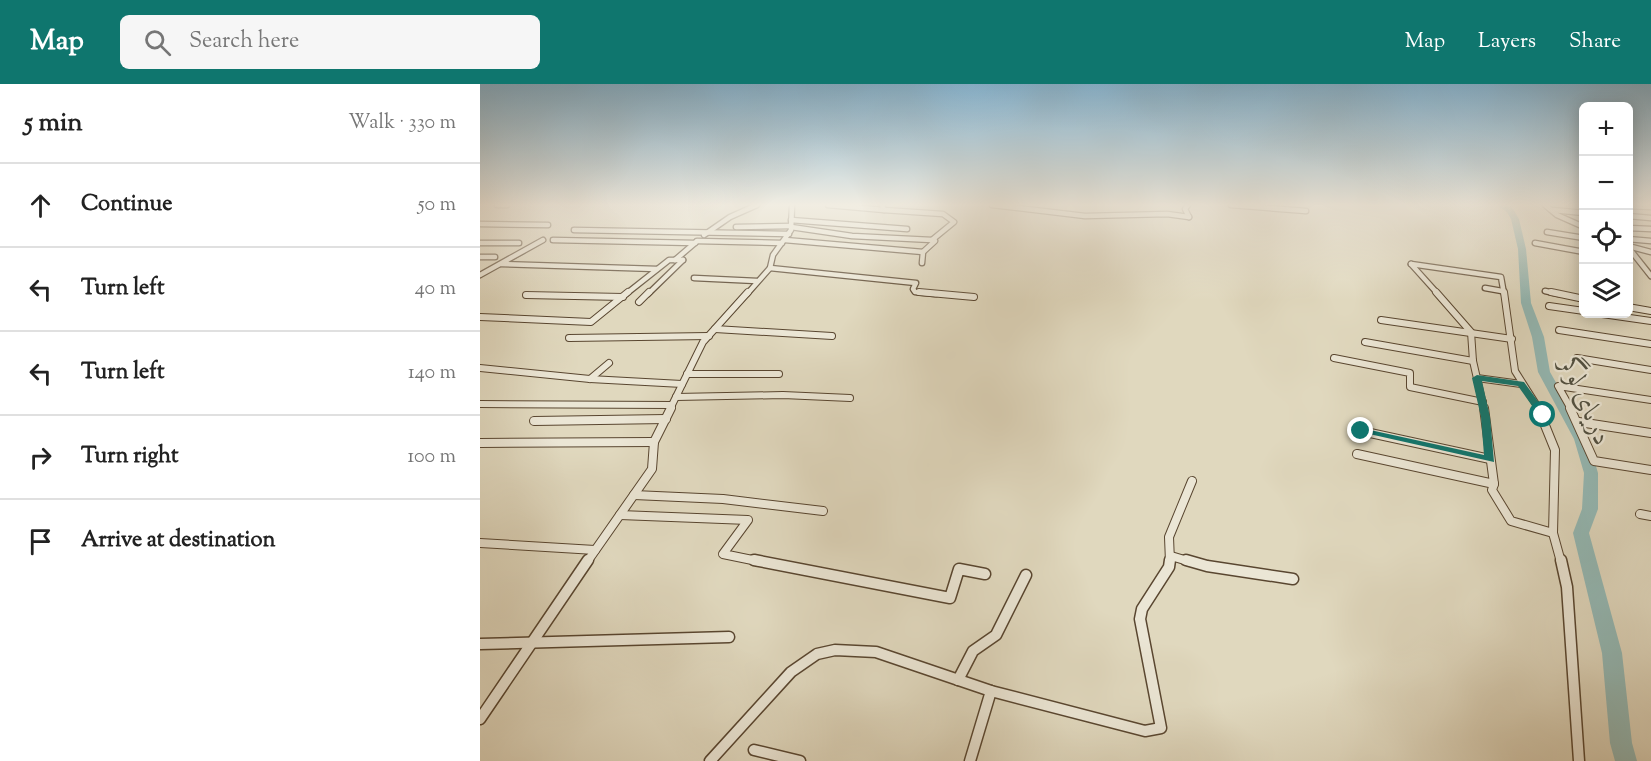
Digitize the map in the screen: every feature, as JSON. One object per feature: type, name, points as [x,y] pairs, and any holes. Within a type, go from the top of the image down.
[{"type":"street","points":[[675,260],[702,237]]},
{"type":"street","points":[[480,719],[530,642],[652,469],[654,442],[687,374],[712,333],[770,268],[771,258],[787,237]]},
{"type":"street","points":[[864,237],[932,240],[936,237]]},
{"type":"street","points":[[480,275],[543,240]]},
{"type":"street","points":[[553,240],[783,242],[923,252]]},
{"type":"street","points":[[922,263],[923,252],[935,241],[932,240]]},
{"type":"street","points":[[1633,240],[1651,241]]},
{"type":"street","points":[[480,243],[519,243]]},
{"type":"street","points":[[1534,243],[1579,251]]},
{"type":"street","points":[[1633,247],[1651,252]]},
{"type":"street","points":[[1633,252],[1651,276]]},
{"type":"street","points":[[480,257],[495,258]]},
{"type":"street","points":[[480,317],[591,322],[669,260],[683,260],[639,302]]},
{"type":"street","points":[[1633,260],[1639,261]]},
{"type":"street","points":[[501,264],[657,269]]},
{"type":"street","points":[[1552,533],[1555,450],[1543,415],[1521,384],[1513,366],[1512,339],[1500,277],[1411,264],[1420,277],[1450,305],[1472,332],[1473,361],[1483,402],[1494,484],[1492,490],[1502,500],[1506,516],[1511,521],[1552,533],[1556,538],[1567,587],[1579,761]]},
{"type":"street","points":[[770,268],[916,283],[913,289],[915,292],[974,297]]},
{"type":"street","points":[[694,278],[757,281]]},
{"type":"street","points":[[1485,288],[1502,291]]},
{"type":"street","points":[[1545,291],[1579,298]]},
{"type":"street","points":[[526,295],[623,297]]},
{"type":"street","points":[[1549,306],[1579,310]]},
{"type":"street","points":[[1633,308],[1651,311]]},
{"type":"street","points":[[1630,318],[1651,321]]},
{"type":"street","points":[[1381,320],[1512,339]]},
{"type":"street","points":[[1559,330],[1651,344]]},
{"type":"street","points":[[569,338],[712,333],[832,336]]},
{"type":"street","points":[[1365,342],[1473,361]]},
{"type":"street","points":[[1334,358],[1410,373],[1410,387],[1483,402]]},
{"type":"street","points":[[1577,358],[1651,370]]},
{"type":"street","points":[[590,379],[609,363]]},
{"type":"street","points":[[480,368],[590,379],[682,384]]},
{"type":"street","points":[[687,374],[779,374]]},
{"type":"street","points":[[1477,378],[1521,384]]},
{"type":"street","points":[[1651,400],[1558,386],[1572,414],[1579,422],[1594,461],[1651,470]]},
{"type":"street","points":[[480,404],[674,401],[783,395],[850,398]]},
{"type":"street","points":[[534,421],[666,419]]},
{"type":"street","points":[[1579,422],[1651,433]]},
{"type":"street","points":[[1361,431],[1490,459]]},
{"type":"street","points":[[480,443],[654,442]]},
{"type":"street","points":[[1357,454],[1494,484]]},
{"type":"street","points":[[710,761],[791,672],[817,654],[835,650],[876,652],[991,691],[1145,731],[1161,728],[1140,619],[1142,609],[1164,578],[1171,556],[1168,537],[1192,481]]},
{"type":"street","points":[[634,495],[723,499],[823,511]]},
{"type":"street","points":[[1640,514],[1651,516]]},
{"type":"street","points":[[620,515],[748,520],[723,554],[950,598],[959,569],[985,574]]},
{"type":"street","points":[[480,543],[595,550]]},
{"type":"street","points":[[1171,556],[1207,566],[1293,579]]},
{"type":"street","points":[[958,680],[973,651],[996,634],[1026,575]]},
{"type":"street","points":[[480,644],[729,637]]},
{"type":"street","points":[[970,761],[991,691]]},
{"type":"street","points":[[754,750],[800,761]]},
{"type":"waterway","name":"دریای لوگر","points":[[1519,237],[1526,303],[1538,337],[1544,372],[1581,439],[1591,473],[1590,509],[1581,533],[1612,653],[1621,743],[1626,761]]},
{"type":"waterway","points":[[506,263],[525,253]]},
{"type":"route","points":[[1361,431],[1490,459],[1486,417],[1477,378],[1521,384],[1543,415]]}]
